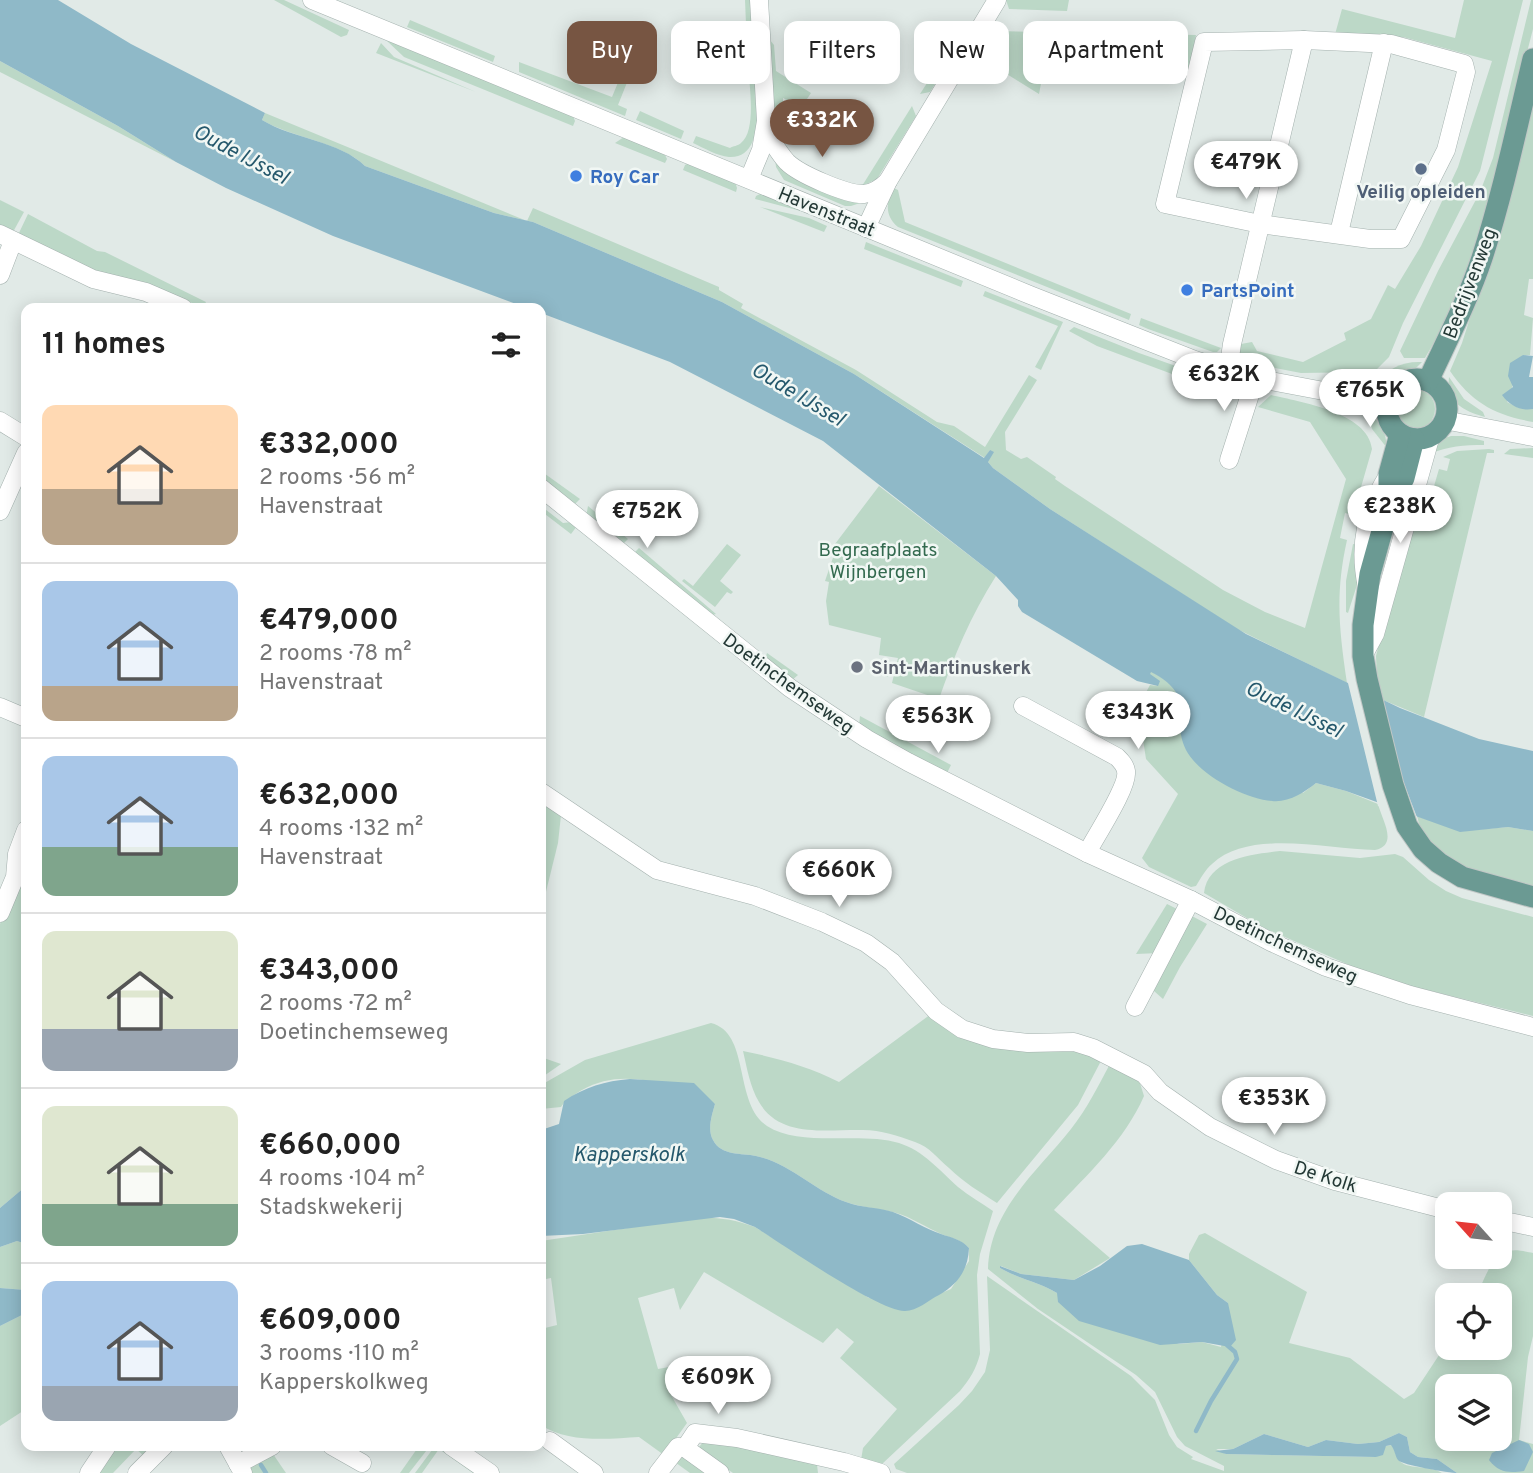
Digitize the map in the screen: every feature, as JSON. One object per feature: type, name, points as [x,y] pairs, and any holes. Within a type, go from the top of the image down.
[{"type":"main road","name":"Bedrijvenweg","points":[[1428,381],[1458,318],[1481,259],[1502,190],[1533,59]]},
{"type":"main road","points":[[1389,506],[1389,474],[1422,432],[1445,401],[1436,386],[1428,381],[1415,379],[1397,386],[1387,403],[1389,421],[1422,432]]},
{"type":"main road","points":[[1422,432],[1404,478],[1389,506],[1368,589],[1363,625],[1363,656],[1367,679],[1406,826],[1423,849],[1462,877],[1533,897]]},
{"type":"street","name":"Havenstraat","points":[[312,0],[1169,350],[1255,379],[1387,403]]},
{"type":"street","points":[[749,179],[761,150],[765,130],[759,0]]},
{"type":"street","points":[[866,228],[888,181],[997,0]]},
{"type":"street","points":[[1228,370],[1304,40]]},
{"type":"street","points":[[1304,40],[1384,43],[1464,64],[1466,72],[1446,150],[1401,239],[1370,239],[1260,224],[1165,204],[1204,42],[1304,40]]},
{"type":"street","points":[[1339,233],[1384,43]]},
{"type":"street","points":[[765,130],[789,163],[800,171],[849,192],[864,194],[877,191],[888,181]]},
{"type":"street","points":[[0,275],[7,237],[93,279],[146,292],[171,303]]},
{"type":"street","points":[[1229,460],[1255,379]]},
{"type":"street","points":[[0,421],[21,434]]},
{"type":"street","points":[[1363,656],[1375,634],[1422,432],[1533,437]]},
{"type":"street","points":[[0,511],[21,464]]},
{"type":"street","points":[[1368,589],[1362,565],[1362,545],[1375,495],[1389,474]]},
{"type":"street","name":"Doetinchemseweg","points":[[546,492],[818,708],[908,762],[1087,853],[1191,900],[1326,967],[1410,995],[1533,1027]]},
{"type":"street","points":[[1023,706],[1117,757],[1124,764],[1126,771],[1123,787],[1087,853]]},
{"type":"street","points":[[0,707],[21,716]]},
{"type":"street","name":"De Kolk","points":[[546,795],[657,870],[755,896],[822,922],[866,943],[892,962],[936,1011],[962,1029],[993,1039],[1028,1043],[1074,1042],[1110,1054],[1144,1074],[1160,1092],[1210,1127],[1276,1160],[1335,1181],[1435,1207]]},
{"type":"street","points":[[0,913],[15,877],[21,843]]},
{"type":"street","points":[[1135,1007],[1191,900]]},
{"type":"street","points":[[1148,983],[1157,1000]]},
{"type":"street","points":[[1512,1223],[1533,1227]]},
{"type":"street","points":[[685,1448],[695,1433],[700,1433],[737,1438],[838,1467],[881,1473]]},
{"type":"street","points":[[550,1441],[594,1473]]},
{"type":"street","points":[[658,1473],[678,1447],[685,1448],[720,1473]]},
{"type":"street","points":[[89,1473],[104,1451]]},
{"type":"street","points":[[137,1473],[159,1451]]},
{"type":"street","points":[[231,1451],[241,1469],[265,1451]]},
{"type":"street","points":[[341,1451],[362,1463]]},
{"type":"street","points":[[458,1451],[490,1473]]},
{"type":"green space","points":[[274,0],[284,0],[349,30],[347,35],[341,37]]},
{"type":"green space","points":[[745,0],[752,0],[753,21],[746,21]]},
{"type":"green space","points":[[1006,0],[1069,0],[1067,11],[1009,9]]},
{"type":"green space","points":[[1464,0],[1523,0],[1480,171],[1403,323],[1389,357],[1377,369],[1368,372],[1301,373],[1243,362],[1239,349],[1241,344],[1252,342],[1257,351],[1303,362],[1346,340],[1344,333],[1371,319],[1388,285],[1395,289],[1421,246],[1458,167],[1492,61],[1403,37],[1334,38],[1342,9],[1455,38]]},
{"type":"green space","points":[[1531,0],[1533,29],[1502,156],[1467,279],[1425,358],[1404,358],[1400,351],[1480,192],[1493,158]]},
{"type":"green space","points":[[410,20],[495,56],[493,62],[407,27]]},
{"type":"green space","points":[[1009,31],[1023,32],[1023,84],[1041,84],[1039,94],[1009,75]]},
{"type":"green space","points":[[1188,35],[1196,35],[1189,68]]},
{"type":"green space","points":[[386,40],[573,116],[573,126],[404,57]]},
{"type":"green space","points":[[770,40],[774,45],[776,71],[784,76],[784,84],[797,84],[811,93],[801,108],[783,98],[784,115],[772,112]]},
{"type":"green space","points":[[381,43],[394,57],[476,92],[376,53]]},
{"type":"green space","points":[[0,61],[118,126],[176,162],[0,72]]},
{"type":"green space","points":[[519,62],[567,80],[567,84],[577,84],[612,97],[617,84],[626,84],[618,105],[627,109],[625,116],[519,72]]},
{"type":"green space","points":[[749,84],[756,84],[755,136],[750,147],[741,155],[729,157],[693,143],[696,136],[730,148],[740,144],[749,128]]},
{"type":"green space","points":[[926,84],[935,84],[930,92],[920,94]]},
{"type":"green space","points":[[1533,97],[1533,279],[1529,279],[1524,315],[1533,318],[1530,355],[1523,355],[1507,402],[1519,408],[1533,409],[1533,422],[1507,416],[1486,406],[1467,391],[1450,371],[1462,343],[1510,193]]},
{"type":"green space","points":[[912,106],[916,116],[877,179],[862,186]]},
{"type":"green space","points":[[640,111],[684,131],[681,139],[636,120]]},
{"type":"green space","points":[[265,113],[525,220],[494,213],[365,166],[343,151],[262,120]]},
{"type":"green space","points":[[624,137],[664,153],[667,159],[665,163],[615,143]]},
{"type":"green space","points":[[775,158],[807,182],[860,203],[845,206],[784,180],[776,167]]},
{"type":"green space","points":[[689,163],[735,182],[736,192],[683,170]]},
{"type":"green space","points":[[892,187],[898,190],[905,222],[1131,314],[1129,320],[898,227],[890,218],[888,208]]},
{"type":"green space","points":[[762,193],[812,214],[755,199]]},
{"type":"green space","points":[[0,200],[24,212],[13,232],[0,226]]},
{"type":"green space","points":[[760,207],[809,218],[827,226],[824,232]]},
{"type":"green space","points":[[533,208],[719,287],[719,290],[743,304],[741,308],[856,370],[937,422],[954,426],[985,447],[1029,375],[1037,380],[1005,432],[1006,450],[1021,459],[1027,457],[1065,486],[1223,590],[1265,612],[1305,628],[1346,479],[1310,422],[1258,407],[1271,395],[1315,405],[1346,418],[1368,436],[1372,449],[1353,515],[1345,513],[1340,538],[1347,540],[1341,578],[1340,611],[1347,683],[1237,629],[1050,509],[993,468],[988,462],[990,450],[985,458],[854,374],[722,302],[527,221]]},
{"type":"green space","points":[[28,214],[97,251],[105,252],[206,302],[192,303],[159,288],[95,271],[18,235]]},
{"type":"green space","points":[[866,242],[963,281],[961,287],[864,249]]},
{"type":"green space","points":[[985,291],[1063,322],[1041,370],[1035,367],[1058,326],[983,296]]},
{"type":"green space","points":[[1141,318],[1221,348],[1213,352],[1148,329],[1139,325]]},
{"type":"green space","points":[[1074,327],[1235,387],[1239,399],[1097,346],[1069,331]]},
{"type":"green space","points":[[1422,362],[1413,371],[1375,385],[1395,367]]},
{"type":"green space","points":[[1449,377],[1464,399],[1483,412],[1485,417],[1470,412],[1453,399]]},
{"type":"green space","points":[[1415,389],[1423,390],[1429,395],[1434,401],[1434,417],[1429,423],[1423,428],[1415,429],[1407,428],[1401,423],[1396,417],[1395,409],[1396,401],[1401,395],[1407,390]]},
{"type":"green space","points":[[1368,413],[1382,428],[1387,448],[1372,429]]},
{"type":"green space","points":[[1451,436],[1484,441],[1484,445],[1443,449],[1430,454],[1439,440]]},
{"type":"green space","points":[[1533,448],[1533,458],[1504,454],[1510,449]]},
{"type":"green space","points":[[1494,450],[1494,453],[1487,453],[1424,717],[1383,700],[1377,678],[1376,656],[1410,521],[1423,524],[1439,469],[1447,471],[1450,459],[1443,457],[1457,451]]},
{"type":"green space","points":[[546,475],[580,499],[575,504],[546,485]]},
{"type":"green space","name":"Begraafplaats Wijnbergen","points":[[879,486],[996,576],[964,636],[939,699],[892,683],[898,658],[879,655],[881,638],[829,625],[826,601],[829,582],[825,581],[837,546],[835,544]]},
{"type":"green space","points":[[588,506],[628,539],[624,543],[586,517]]},
{"type":"green space","points":[[546,510],[563,523],[572,522],[577,526],[571,534],[546,515]]},
{"type":"green space","points":[[727,544],[741,555],[720,581],[733,592],[727,592],[715,607],[682,581],[684,579],[693,586]]},
{"type":"green space","points":[[1353,544],[1358,545],[1357,585],[1348,613],[1346,581]]},
{"type":"green space","points":[[639,548],[716,614],[709,616],[632,555]]},
{"type":"green space","points":[[1036,605],[1161,677],[1174,687],[1181,707],[1303,793],[1316,783],[1378,804],[1387,831],[1386,843],[1375,850],[1290,844],[1247,847],[1228,853],[1212,864],[1196,886],[1191,887],[1149,867],[1142,858],[1178,794],[1146,759],[1138,707],[1150,685],[1158,686]]},
{"type":"green space","points":[[767,653],[798,675],[791,681],[765,660]]},
{"type":"green space","points":[[878,659],[892,662],[888,677],[875,673]]},
{"type":"green space","points":[[860,716],[951,765],[947,773],[859,726]]},
{"type":"green space","points":[[546,804],[561,815],[558,843],[546,892]]},
{"type":"green space","points":[[1417,816],[1460,831],[1508,827],[1533,831],[1533,888],[1463,867],[1447,858],[1423,833]]},
{"type":"green space","points":[[1280,851],[1360,858],[1395,854],[1403,857],[1446,891],[1462,898],[1533,917],[1533,1016],[1415,987],[1363,971],[1264,928],[1204,893],[1207,881],[1223,865],[1246,856]]},
{"type":"green space","points":[[21,871],[21,1190],[0,1208],[0,924]]},
{"type":"green space","points":[[1167,904],[1181,911],[1159,953],[1136,954]]},
{"type":"green space","points":[[1190,915],[1207,924],[1163,999],[1154,991],[1153,985]]},
{"type":"green space","points":[[931,1014],[948,1028],[1080,1050],[1102,1059],[1078,1105],[997,1203],[915,1142],[876,1131],[806,1129],[779,1122],[768,1114],[759,1102],[751,1084],[743,1051],[792,1063],[839,1082]]},
{"type":"green space","points":[[711,1023],[723,1029],[732,1040],[750,1102],[756,1115],[767,1126],[781,1133],[797,1136],[867,1138],[908,1146],[924,1156],[958,1187],[993,1211],[980,1254],[977,1275],[980,1354],[975,1369],[960,1391],[882,1464],[861,1460],[863,1448],[897,1409],[840,1358],[854,1342],[837,1328],[823,1343],[704,1272],[680,1310],[674,1288],[638,1298],[658,1369],[669,1367],[667,1388],[687,1423],[664,1455],[639,1437],[575,1437],[546,1428],[546,1328],[557,1325],[551,1278],[546,1279],[546,1240],[694,1218],[732,1220],[755,1227],[869,1298],[939,1294],[951,1289],[969,1261],[969,1248],[958,1240],[895,1212],[846,1202],[768,1160],[721,1149],[713,1140],[710,1131],[715,1104],[683,1091],[650,1081],[616,1079],[582,1090],[561,1107],[546,1108],[546,1082],[585,1060]]},
{"type":"green space","points":[[546,1059],[561,1064],[546,1074]]},
{"type":"green space","points":[[1110,1064],[1139,1080],[1144,1096],[1116,1142],[1054,1210],[1110,1258],[1074,1280],[1021,1274],[1001,1266],[1000,1268],[1179,1344],[1202,1342],[1221,1347],[1228,1303],[1217,1295],[1189,1260],[1189,1254],[1199,1235],[1205,1233],[1307,1292],[1289,1343],[1350,1358],[1404,1399],[1414,1393],[1436,1360],[1512,1360],[1512,1283],[1483,1283],[1489,1269],[1512,1269],[1512,1250],[1533,1253],[1533,1336],[1528,1357],[1519,1440],[1533,1444],[1533,1473],[1457,1473],[1437,1459],[1418,1457],[1410,1452],[1407,1437],[1399,1433],[1379,1442],[1358,1444],[1326,1440],[1308,1447],[1264,1434],[1233,1449],[1216,1449],[1226,1454],[1376,1457],[1386,1446],[1392,1445],[1402,1463],[1442,1473],[907,1473],[896,1469],[894,1464],[959,1405],[985,1372],[990,1350],[987,1276],[1131,1376],[1155,1400],[1169,1435],[1177,1447],[1193,1457],[1191,1459],[1224,1471],[1224,1466],[1185,1446],[1177,1437],[1155,1392],[1136,1375],[1038,1309],[988,1269],[997,1228],[1006,1210],[1087,1105]]},
{"type":"green space","points":[[17,1241],[21,1242],[21,1290],[0,1288],[0,1247]]},
{"type":"green space","points":[[21,1316],[21,1412],[0,1426],[0,1326]]},
{"type":"green space","points":[[704,1441],[781,1455],[817,1465],[818,1473],[733,1473],[701,1451],[699,1447]]},
{"type":"green space","points":[[108,1451],[134,1451],[113,1473],[94,1473]]},
{"type":"green space","points":[[415,1451],[426,1451],[409,1473],[400,1473]]},
{"type":"green space","points":[[431,1451],[438,1451],[422,1473],[415,1473]]},
{"type":"green space","points":[[442,1451],[452,1451],[483,1473],[473,1473]]},
{"type":"green space","points":[[273,1454],[286,1473],[251,1473],[250,1468],[258,1460]]},
{"type":"green space","points":[[678,1454],[710,1473],[690,1473],[672,1460]]},
{"type":"water","name":"Oude IJssel","points":[[0,0],[58,0],[131,44],[265,113],[262,120],[274,126],[330,145],[365,166],[494,213],[533,222],[722,302],[854,374],[984,458],[990,450],[994,452],[988,462],[993,468],[1050,509],[1246,634],[1400,708],[1479,739],[1533,751],[1533,831],[1508,827],[1460,832],[1316,783],[1296,796],[1278,801],[1236,791],[1201,768],[1186,750],[1180,726],[1178,698],[1174,689],[1165,681],[1151,672],[1150,674],[1160,681],[1158,686],[1137,681],[1022,612],[1018,600],[996,576],[823,441],[670,362],[546,315],[546,303],[514,303],[333,236],[226,188],[0,61]]},
{"type":"water","points":[[1523,355],[1533,356],[1529,377],[1533,377],[1533,409],[1516,407],[1502,395],[1513,387],[1508,376],[1510,363]]},
{"type":"water","name":"Kapperskolk","points":[[630,1079],[694,1083],[715,1104],[710,1131],[713,1140],[721,1149],[768,1160],[835,1197],[852,1204],[893,1212],[956,1239],[969,1248],[967,1263],[961,1276],[939,1295],[905,1311],[875,1301],[755,1227],[734,1219],[720,1217],[583,1234],[546,1236],[546,1128],[559,1124],[564,1101],[580,1092],[612,1081]]},
{"type":"water","points":[[21,1190],[21,1242],[17,1241],[0,1247],[0,1208]]},
{"type":"water","points":[[1142,1244],[1189,1260],[1217,1295],[1228,1303],[1236,1340],[1230,1347],[1202,1342],[1160,1345],[1079,1321],[1058,1302],[1057,1293],[1000,1268],[1021,1274],[1074,1280],[1100,1266],[1127,1246]]},
{"type":"water","points":[[0,1288],[21,1290],[21,1316],[0,1326]]},
{"type":"water","points":[[1399,1433],[1407,1437],[1410,1452],[1418,1457],[1437,1459],[1457,1473],[1401,1462],[1391,1445],[1386,1446],[1383,1455],[1376,1457],[1226,1454],[1215,1451],[1233,1449],[1264,1434],[1308,1447],[1326,1440],[1358,1444],[1379,1442]]},
{"type":"water","points":[[1519,1440],[1529,1444],[1533,1452],[1524,1471],[1505,1471],[1489,1460],[1496,1451],[1512,1451],[1512,1443]]},
{"type":"pier","points":[[1347,679],[1382,696],[1402,778],[1418,820],[1378,806]]},
{"type":"waterway","points":[[1196,1431],[1237,1359],[1235,1352],[1227,1345]]},
{"type":"waterway","points":[[261,1465],[266,1473]]},
{"type":"place","name":"Veilig opleiden","points":[[1421,169]]},
{"type":"place","name":"Roy Car","points":[[576,176]]},
{"type":"place","name":"PartsPoint","points":[[1187,290]]},
{"type":"place","name":"Sint-Martinuskerk","points":[[857,667]]}]
